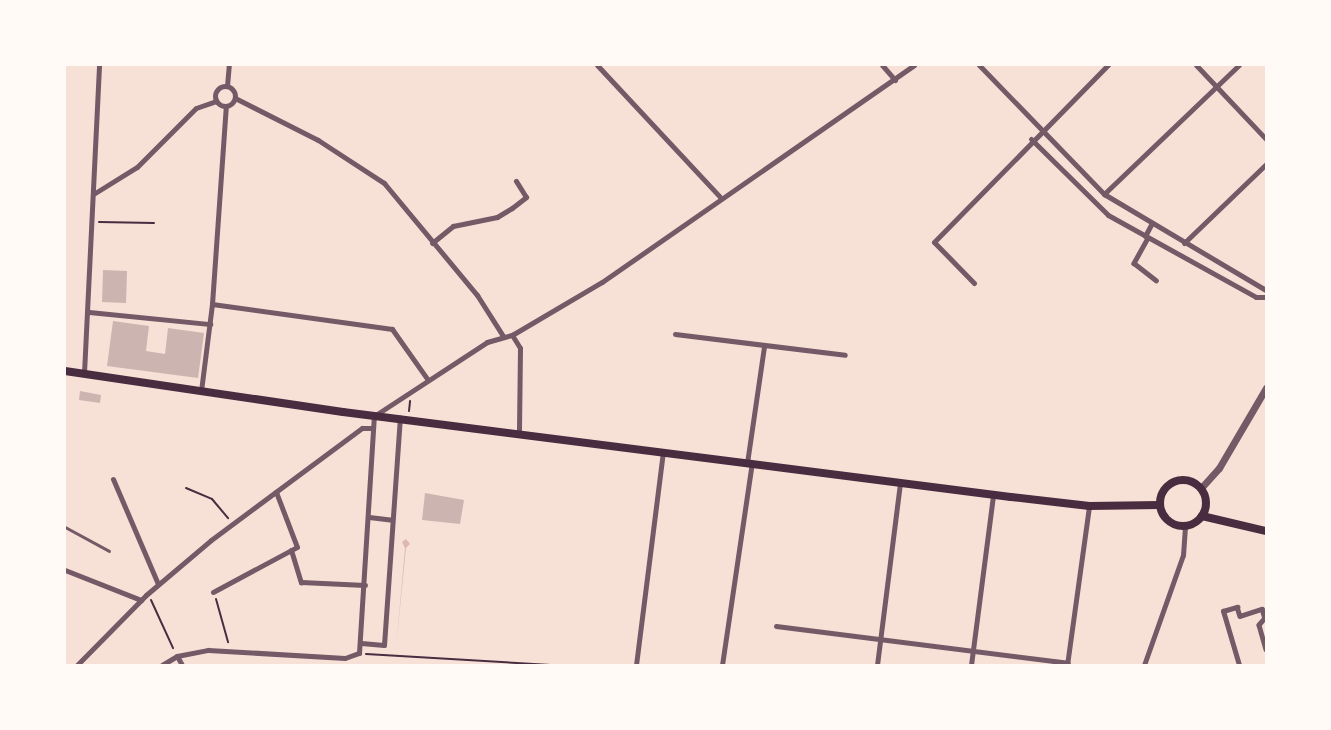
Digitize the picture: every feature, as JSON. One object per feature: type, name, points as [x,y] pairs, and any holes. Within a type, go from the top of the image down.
[{"type":"main road","points":[[65,371],[374,416],[993,495],[1089,506],[1160,505]]},
{"type":"main road","points":[[1189,480],[1201,488],[1206,502],[1202,516],[1185,526],[1166,518],[1160,505],[1163,491],[1174,481],[1189,480]]},
{"type":"main road","points":[[1202,516],[1266,531]]},
{"type":"street","points":[[84,373],[90,312],[99,65]]},
{"type":"street","points":[[229,65],[227,86],[235,98],[318,140],[384,183],[477,295],[503,336]]},
{"type":"street","points":[[597,65],[720,197]]},
{"type":"street","points":[[882,65],[895,80]]},
{"type":"street","points":[[162,665],[178,656],[230,650],[345,658],[359,653],[365,585],[374,416],[428,380],[503,336],[512,335],[602,282],[720,197],[895,80],[914,65]]},
{"type":"street","points":[[979,65],[1104,194],[1266,290]]},
{"type":"street","points":[[974,283],[934,242],[1031,139],[1108,65]]},
{"type":"street","points":[[1196,65],[1266,139]]},
{"type":"street","points":[[1104,194],[1239,65]]},
{"type":"street","points":[[216,101],[217,90],[227,86]]},
{"type":"street","points":[[201,391],[212,304],[226,106],[235,98]]},
{"type":"street","points":[[94,194],[137,168],[196,108],[216,101],[226,106]]},
{"type":"street","points":[[1031,139],[1108,215],[1256,297],[1266,297]]},
{"type":"street","points":[[1184,243],[1266,164]]},
{"type":"street","points":[[432,243],[453,226],[497,217],[512,208],[526,197],[516,181]]},
{"type":"street","points":[[1152,224],[1134,263],[1156,280]]},
{"type":"street","points":[[212,304],[392,329],[428,380]]},
{"type":"street","points":[[90,312],[210,324]]},
{"type":"street","points":[[675,334],[845,355]]},
{"type":"street","points":[[512,335],[520,348],[519,433]]},
{"type":"street","points":[[722,665],[764,346]]},
{"type":"street","points":[[1201,488],[1219,468],[1266,388]]},
{"type":"street","points":[[361,643],[384,645],[392,520],[404,419]]},
{"type":"street","points":[[77,665],[140,600],[232,523],[362,428],[372,428]]},
{"type":"street","points":[[636,665],[663,452]]},
{"type":"street","points":[[113,479],[158,584]]},
{"type":"street","points":[[876,665],[900,482]]},
{"type":"street","points":[[213,592],[297,547],[276,492]]},
{"type":"street","points":[[971,665],[993,495]]},
{"type":"street","points":[[776,626],[973,650],[1068,664],[1089,506]]},
{"type":"street","points":[[369,517],[392,520]]},
{"type":"street","points":[[1144,665],[1183,555],[1185,526]]},
{"type":"street","points":[[291,550],[301,582],[365,585]]},
{"type":"street","points":[[65,570],[140,600]]},
{"type":"street","points":[[1239,665],[1223,612],[1237,607],[1240,616],[1262,609],[1265,618],[1259,625],[1266,650]]},
{"type":"street","points":[[178,656],[182,665]]},
{"type":"lane","points":[[65,527],[109,550]]},
{"type":"path","points":[[93,221],[154,223]]},
{"type":"path","points":[[404,419],[411,391]]},
{"type":"path","points":[[186,488],[212,499],[232,523]]},
{"type":"path","points":[[213,592],[230,650]]},
{"type":"path","points":[[147,594],[178,656]]},
{"type":"path","points":[[359,653],[551,665]]},
{"type":"shaded area","points":[[406,539],[410,544],[406,548],[396,648],[405,548],[402,542]]},
{"type":"building","points":[[103,270],[127,271],[126,303],[102,302]]},
{"type":"building","points":[[113,321],[149,326],[146,351],[165,354],[168,328],[204,333],[198,378],[107,366]]},
{"type":"building","points":[[80,391],[101,395],[100,403],[79,400]]},
{"type":"building","points":[[425,493],[464,500],[460,524],[422,520]]}]
